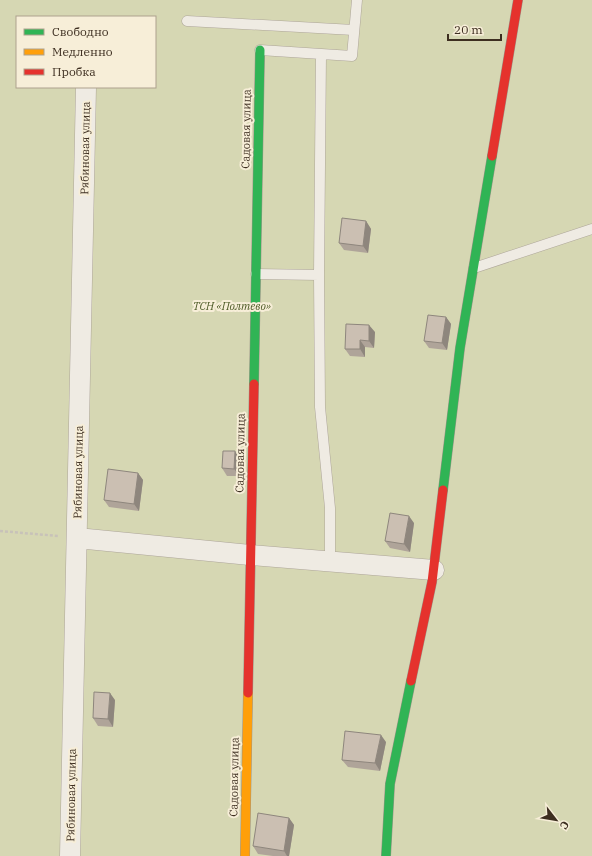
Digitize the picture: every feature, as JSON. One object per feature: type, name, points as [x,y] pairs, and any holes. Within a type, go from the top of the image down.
[{"type":"street","points":[[386,856],[390,784],[434,570],[460,348],[518,0]]},
{"type":"street","name":"Садовая улица","points":[[245,856],[260,50]]},
{"type":"street","name":"Рябиновая улица","points":[[70,856],[86,88]]},
{"type":"street","points":[[77,538],[250,555],[434,570]]},
{"type":"lane","points":[[260,50],[352,56],[357,0]]},
{"type":"lane","points":[[187,21],[354,30]]},
{"type":"lane","points":[[321,54],[319,275],[320,407],[329,502],[330,561]]},
{"type":"lane","points":[[474,268],[592,229]]},
{"type":"lane","points":[[256,274],[319,275]]},
{"type":"path","points":[[0,531],[77,538]]},
{"type":"green space","name":"ТСН «Полтево»","points":[[0,0],[592,0],[592,856],[0,856]]},
{"type":"building","points":[[342,218],[366,221],[363,246],[339,243]]},
{"type":"building","points":[[428,315],[446,317],[442,343],[424,341]]},
{"type":"building","points":[[346,324],[369,325],[369,341],[360,340],[360,349],[345,349]]},
{"type":"building","points":[[223,451],[235,451],[234,469],[222,468]]},
{"type":"building","points":[[108,469],[138,473],[134,504],[104,500]]},
{"type":"building","points":[[390,513],[409,516],[404,544],[385,541]]},
{"type":"building","points":[[94,692],[110,693],[108,719],[93,718]]},
{"type":"building","points":[[345,731],[381,735],[375,763],[342,760]]},
{"type":"building","points":[[258,813],[289,818],[284,851],[253,846]]},
{"type":"traffic: fast","points":[[254,384],[260,50]]},
{"type":"traffic: fast","points":[[443,490],[460,348],[492,156]]},
{"type":"traffic: fast","points":[[386,856],[390,784],[411,681]]},
{"type":"traffic: slow","points":[[245,856],[248,693]]},
{"type":"traffic: jam","points":[[492,156],[518,0]]},
{"type":"traffic: jam","points":[[248,693],[254,384]]},
{"type":"traffic: jam","points":[[411,681],[432,582],[443,490]]}]
